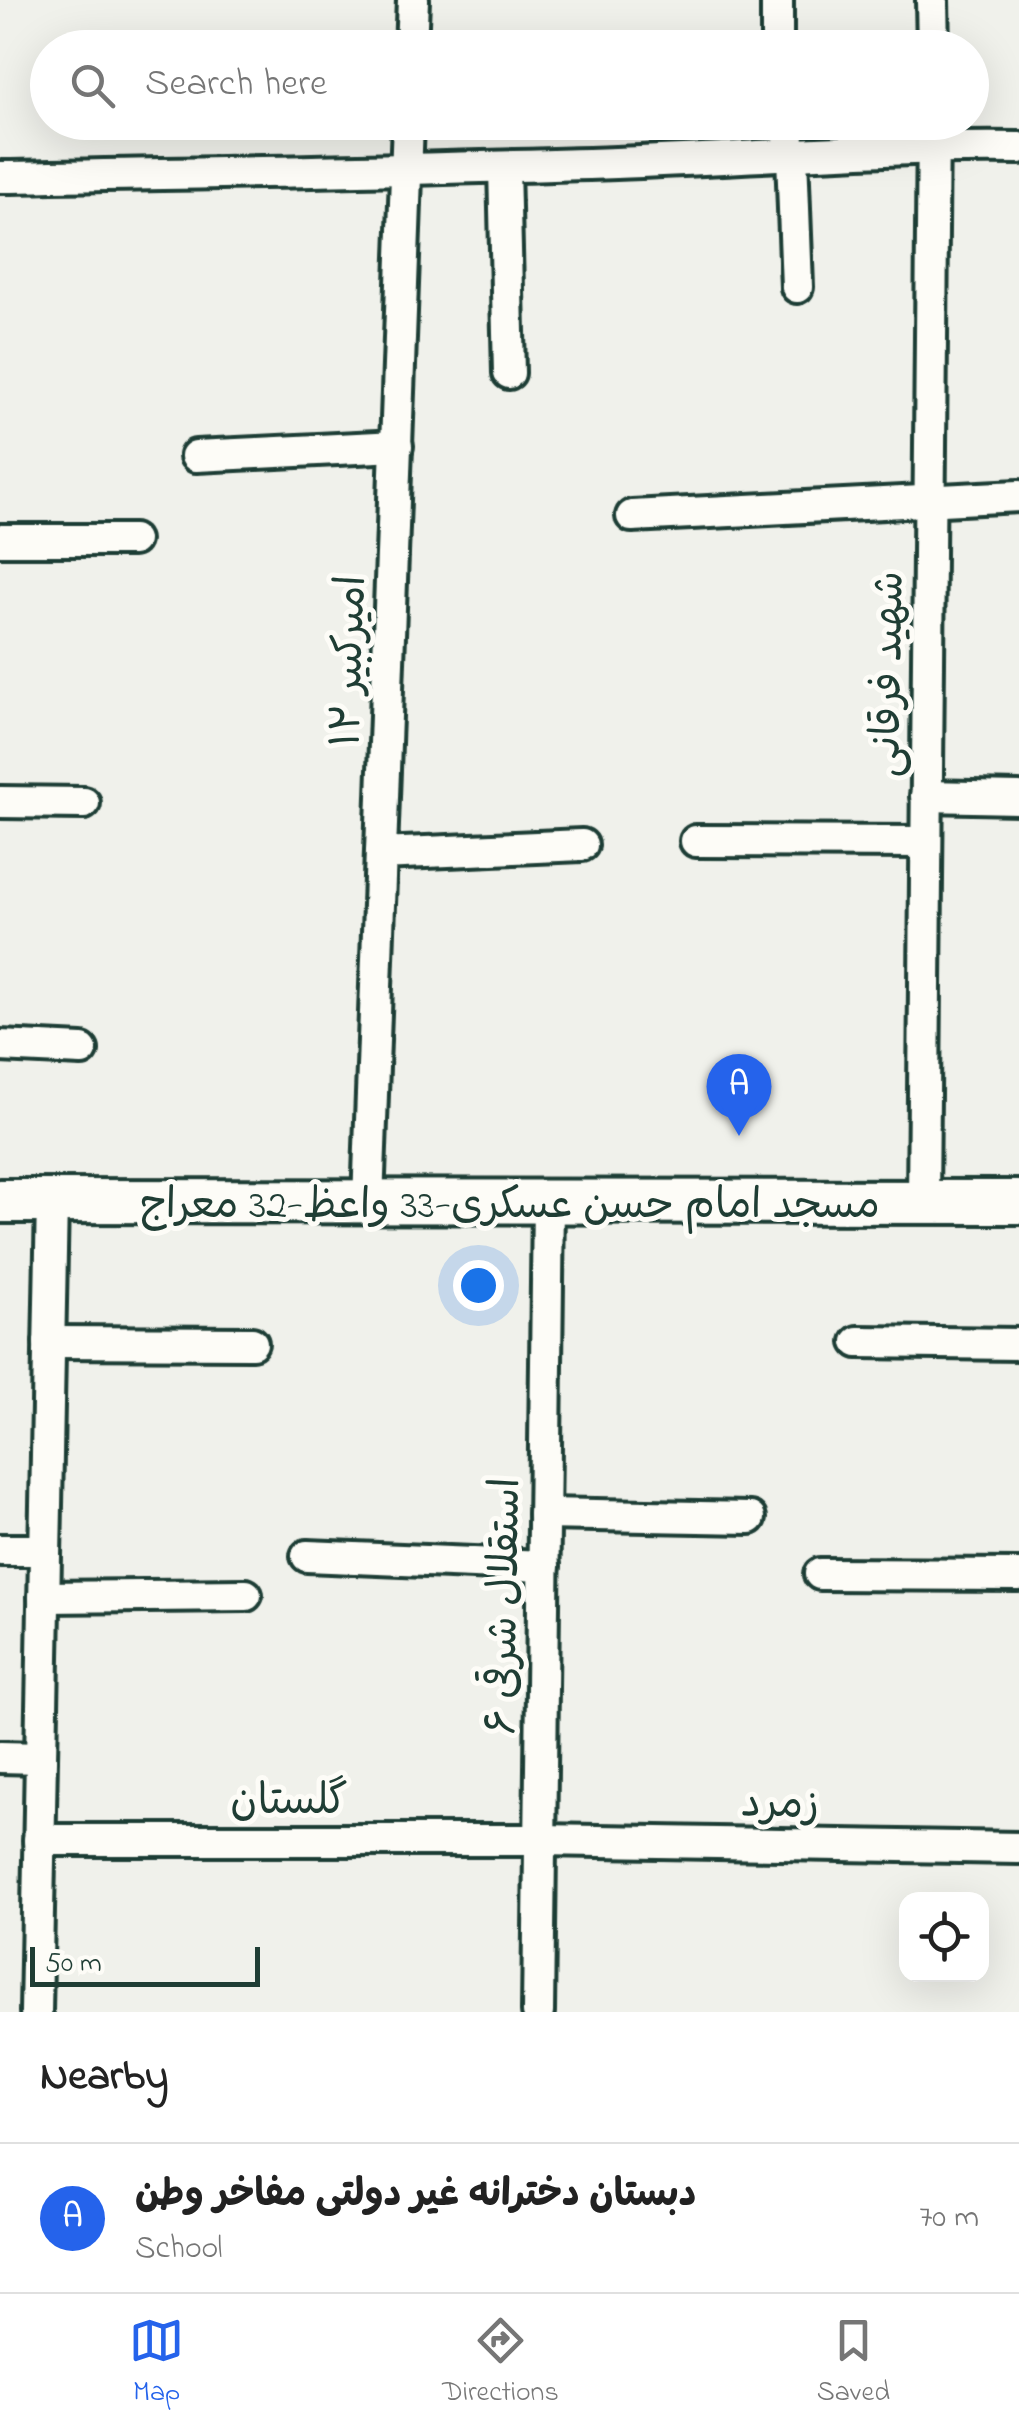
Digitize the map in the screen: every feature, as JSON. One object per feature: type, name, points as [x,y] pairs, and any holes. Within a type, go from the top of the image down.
[{"type":"street","points":[[413,30],[414,0]]},
{"type":"street","points":[[777,0],[778,30]]},
{"type":"street","points":[[932,0],[933,30]]},
{"type":"street","name":"امیرکبیر ۱۲","points":[[368,1202],[407,140]]},
{"type":"street","points":[[789,140],[797,287]]},
{"type":"street","points":[[0,177],[504,167],[792,156],[895,140]]},
{"type":"street","name":"شهید فرقانی","points":[[923,1202],[933,140]]},
{"type":"street","points":[[970,140],[1019,148]]},
{"type":"street","points":[[504,167],[509,373]]},
{"type":"street","points":[[196,456],[397,446]]},
{"type":"street","points":[[632,516],[1019,496]]},
{"type":"street","points":[[0,540],[132,540]]},
{"type":"street","points":[[926,796],[1019,798]]},
{"type":"street","points":[[0,802],[84,803]]},
{"type":"street","points":[[696,841],[926,842]]},
{"type":"street","points":[[381,854],[582,845]]},
{"type":"street","points":[[0,1046],[82,1050]]},
{"type":"street","name":"مسجد امام حسن عسکری-33 واعظ-32 معراج","points":[[0,1201],[1019,1202]]},
{"type":"street","points":[[36,2012],[52,1202]]},
{"type":"street","name":"استقلال شرقی ۶","points":[[538,2012],[548,1202]]},
{"type":"street","points":[[49,1342],[252,1343]]},
{"type":"street","points":[[858,1342],[1019,1344]]},
{"type":"street","points":[[544,1514],[750,1518]]},
{"type":"street","points":[[0,1550],[45,1550]]},
{"type":"street","points":[[306,1556],[544,1566]]},
{"type":"street","points":[[820,1574],[1019,1575]]},
{"type":"street","points":[[44,1597],[246,1595]]},
{"type":"street","points":[[0,1757],[41,1758]]},
{"type":"street","name":"گلستان","points":[[39,1840],[540,1840]]},
{"type":"street","name":"زمرد","points":[[540,1840],[1019,1848]]},
{"type":"place","name":"دبستان دخترانه غیر دولتی مفاخر وطن","points":[[739,1136]]}]
